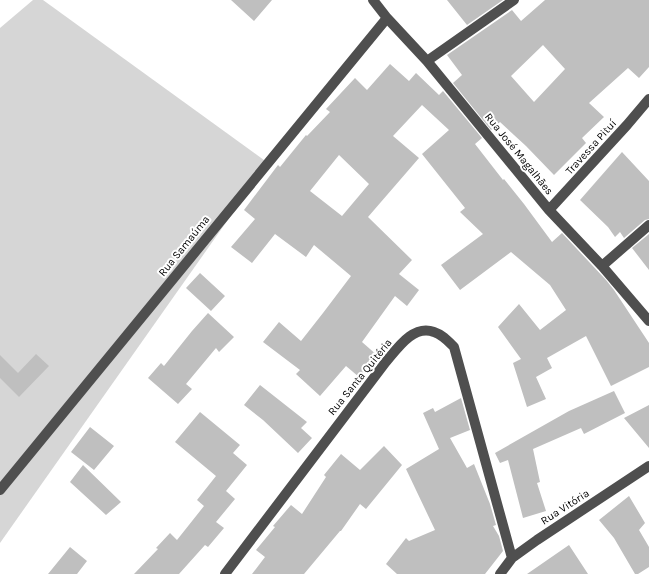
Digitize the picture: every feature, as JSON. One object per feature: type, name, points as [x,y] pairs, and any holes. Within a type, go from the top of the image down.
[{"type":"street","name":"Rua José Magalhães","points":[[373,0],[387,18],[427,61],[549,210],[602,266],[649,322]]},
{"type":"street","points":[[427,61],[514,0]]},
{"type":"street","name":"Rua Samaúma","points":[[0,490],[387,18]]},
{"type":"street","name":"Travessa Pituí","points":[[549,210],[649,99]]},
{"type":"street","points":[[602,266],[649,225]]},
{"type":"street","name":"Rua Santa Quitéria","points":[[225,574],[385,363],[406,339],[415,333],[425,330],[445,337],[454,347],[512,558]]},
{"type":"street","name":"Rua Vitória","points":[[500,574],[512,558],[649,466]]},
{"type":"shaded area","points":[[33,0],[43,0],[268,163],[0,543],[0,28]]},
{"type":"building","points":[[231,0],[272,0],[254,21]]},
{"type":"building","points":[[447,0],[503,0],[467,25]]},
{"type":"building","points":[[545,0],[649,0],[649,67],[639,78],[628,68],[589,103],[604,117],[582,138],[586,143],[554,175],[500,122],[491,130],[453,83],[462,75],[447,55],[512,10],[521,21]],"holes":[[[543,45],[565,69],[534,102],[511,76]]]},
{"type":"building","points":[[390,64],[409,81],[416,73],[439,95],[443,91],[482,138],[475,144],[524,204],[552,242],[562,233],[614,290],[649,343],[649,367],[611,386],[586,336],[547,358],[552,368],[536,377],[546,399],[527,407],[513,363],[521,359],[498,327],[519,304],[540,330],[566,310],[550,285],[511,252],[460,290],[441,265],[483,234],[460,212],[465,208],[422,154],[449,130],[422,105],[393,136],[419,158],[368,217],[412,260],[399,274],[419,290],[407,306],[395,296],[362,342],[378,356],[359,377],[346,366],[320,396],[296,374],[300,370],[263,342],[279,322],[301,341],[351,276],[314,245],[306,257],[275,234],[252,263],[231,247],[255,219],[244,210],[278,165],[280,167],[306,135],[307,136],[330,112],[326,109],[355,78],[367,90]],"holes":[[[339,155],[369,184],[342,216],[310,191]]]},
{"type":"building","points":[[622,152],[649,181],[649,219],[645,220],[624,238],[620,232],[615,237],[608,227],[580,200]]},
{"type":"building","points":[[649,234],[649,270],[632,248]]},
{"type":"building","points":[[200,273],[225,296],[211,311],[186,288]]},
{"type":"building","points":[[208,313],[234,337],[219,352],[216,348],[186,384],[192,389],[178,404],[148,378],[161,363],[164,366]]},
{"type":"building","points":[[36,354],[49,366],[19,397],[0,378],[0,355],[18,373]]},
{"type":"building","points":[[260,385],[307,422],[301,428],[312,438],[298,453],[263,420],[244,405]]},
{"type":"building","points":[[614,391],[625,413],[584,434],[581,428],[533,449],[540,482],[537,483],[546,511],[523,518],[508,460],[500,463],[495,453],[569,411]]},
{"type":"building","points":[[461,398],[470,430],[450,438],[467,468],[474,464],[490,504],[496,525],[493,526],[499,536],[503,551],[485,574],[397,574],[386,564],[406,538],[409,541],[435,530],[406,469],[439,449],[423,413],[433,408],[435,412]]},
{"type":"building","points":[[649,405],[649,448],[624,418]]},
{"type":"building","points":[[200,412],[240,445],[233,453],[247,465],[226,491],[235,499],[216,522],[224,528],[208,547],[205,545],[179,574],[134,574],[158,549],[156,548],[170,533],[177,540],[204,506],[197,500],[216,476],[175,442]]},
{"type":"building","points":[[90,427],[114,446],[94,470],[71,452]]},
{"type":"building","points":[[384,446],[402,465],[366,509],[360,504],[341,531],[304,574],[252,574],[265,557],[256,550],[275,527],[273,526],[291,505],[302,514],[326,477],[324,475],[341,454],[360,470]]},
{"type":"building","points":[[83,465],[121,502],[106,515],[70,482]]},
{"type":"building","points":[[629,496],[645,523],[639,530],[649,547],[649,567],[638,574],[635,574],[614,538],[599,520]]},
{"type":"building","points":[[569,545],[588,574],[527,574]]},
{"type":"building","points":[[70,547],[87,561],[77,574],[48,574]]}]
